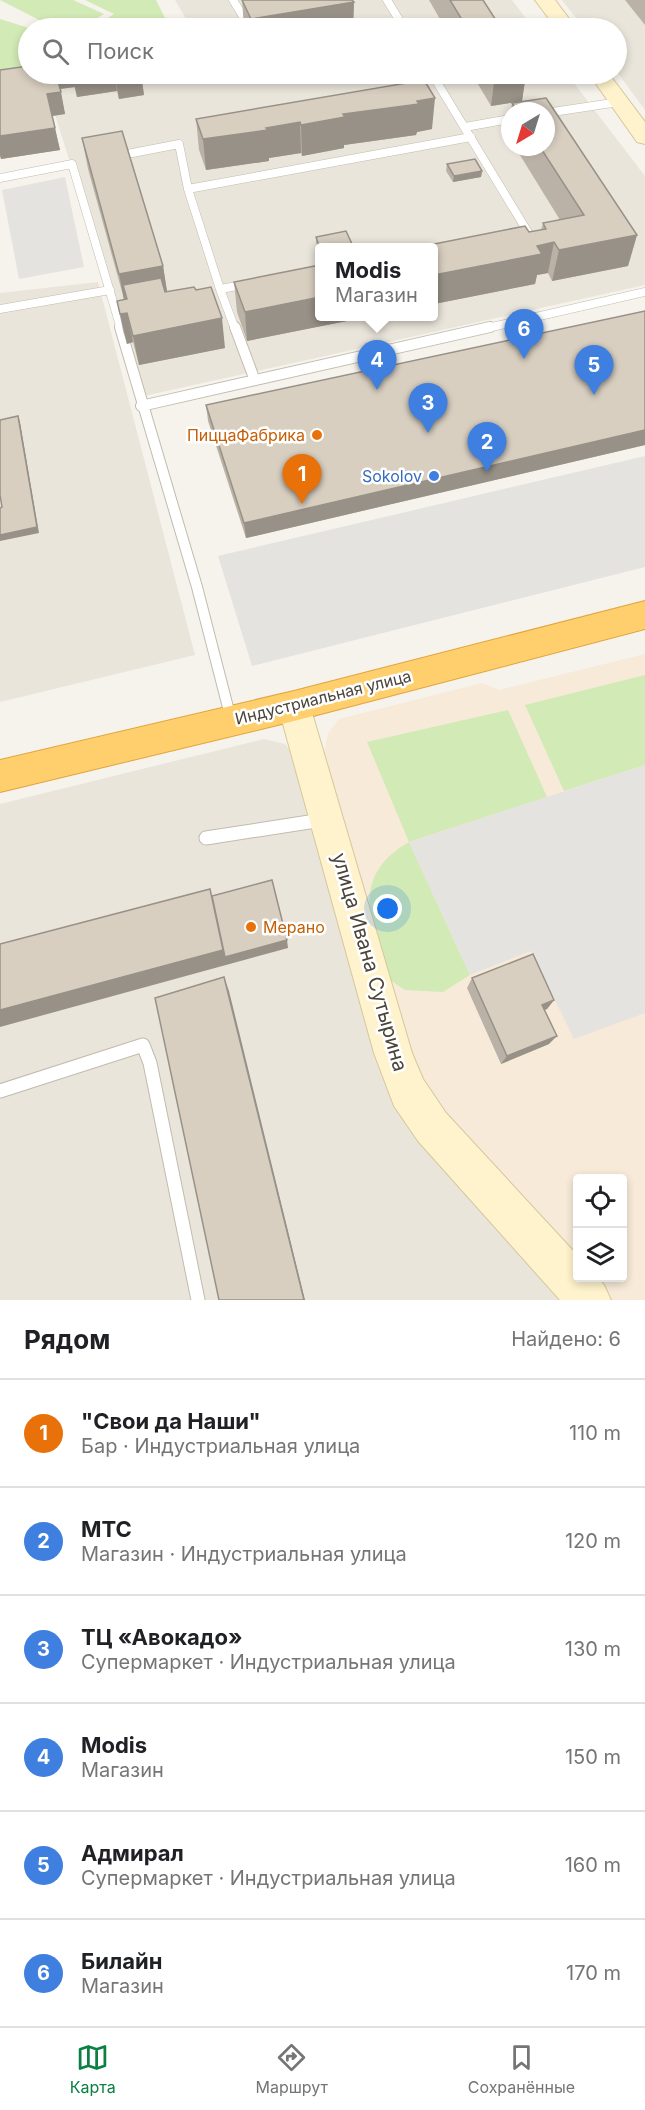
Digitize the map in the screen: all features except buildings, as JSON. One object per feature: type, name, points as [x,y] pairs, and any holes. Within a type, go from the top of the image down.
[{"type":"highway","name":"Индустриальная улица","points":[[0,776],[294,706],[645,615]]},
{"type":"street","points":[[545,0],[558,18]]},
{"type":"street","points":[[606,84],[645,137]]},
{"type":"street","name":"улица Ивана Сутырина","points":[[294,706],[393,1053],[408,1092],[456,1156],[590,1300]]},
{"type":"lane","points":[[233,0],[244,18],[265,14]]},
{"type":"lane","points":[[387,0],[398,18]]},
{"type":"lane","points":[[438,84],[529,234],[519,236]]},
{"type":"lane","points":[[555,112],[619,102]]},
{"type":"lane","points":[[465,127],[501,121]]},
{"type":"lane","points":[[188,189],[471,137]]},
{"type":"lane","points":[[104,158],[179,144],[188,189],[220,289],[254,378]]},
{"type":"lane","points":[[0,178],[83,162]]},
{"type":"lane","points":[[72,164],[141,406],[196,587],[231,720]]},
{"type":"lane","points":[[220,289],[264,281]]},
{"type":"lane","points":[[0,309],[110,291]]},
{"type":"lane","points":[[141,406],[254,378],[645,292]]},
{"type":"lane","points":[[206,838],[328,819]]},
{"type":"lane","points":[[0,1091],[143,1045],[150,1063],[198,1300]]},
{"type":"shaded area","points":[[175,0],[512,0],[526,18],[185,18]]},
{"type":"shaded area","points":[[562,0],[645,0],[645,110],[626,84],[627,18],[576,18]]},
{"type":"shaded area","points":[[45,84],[575,84],[645,176],[645,285],[144,396]]},
{"type":"shaded area","points":[[65,177],[84,267],[19,279],[2,190]]},
{"type":"shaded area","points":[[98,282],[195,655],[0,702],[0,293]]},
{"type":"shaded area","points":[[645,456],[645,567],[252,666],[218,556]]},
{"type":"shaded area","points":[[645,654],[645,1300],[609,1300],[592,1282],[627,1282],[627,1174],[573,1174],[573,1261],[427,1097],[415,1076],[323,757],[328,733],[339,719],[482,683],[499,690]]},
{"type":"shaded area","points":[[264,739],[285,744],[299,763],[560,1300],[0,1300],[0,804]]},
{"type":"shaded area","points":[[645,765],[645,1013],[574,1039],[531,951],[470,975],[409,842]]},
{"type":"green space","points":[[0,0],[73,0],[104,14],[97,18],[35,18]]},
{"type":"green space","points":[[85,0],[156,0],[165,18],[108,18],[114,14]]},
{"type":"green space","points":[[0,19],[18,25],[18,77],[0,82]]},
{"type":"green space","points":[[645,675],[645,765],[564,791],[525,705]]},
{"type":"green space","points":[[508,710],[547,797],[409,842],[367,742]]},
{"type":"green space","points":[[409,842],[470,975],[443,992],[405,990],[387,978],[375,939],[371,921],[371,886],[378,870],[390,855]]},
{"type":"place","name":"Билайн","points":[[524,359]]},
{"type":"place","name":"Modis","points":[[377,390]]},
{"type":"place","name":"Адмирал","points":[[594,395]]},
{"type":"place","name":"ТЦ «Авокадо»","points":[[428,433]]},
{"type":"place","name":"ПиццаФабрика","points":[[317,435]]},
{"type":"place","name":"МТС","points":[[487,472]]},
{"type":"place","name":"Sokolov","points":[[434,476]]},
{"type":"place","name":"\"Свои да Наши\"","points":[[302,504]]},
{"type":"place","name":"Мерано","points":[[251,927]]}]
